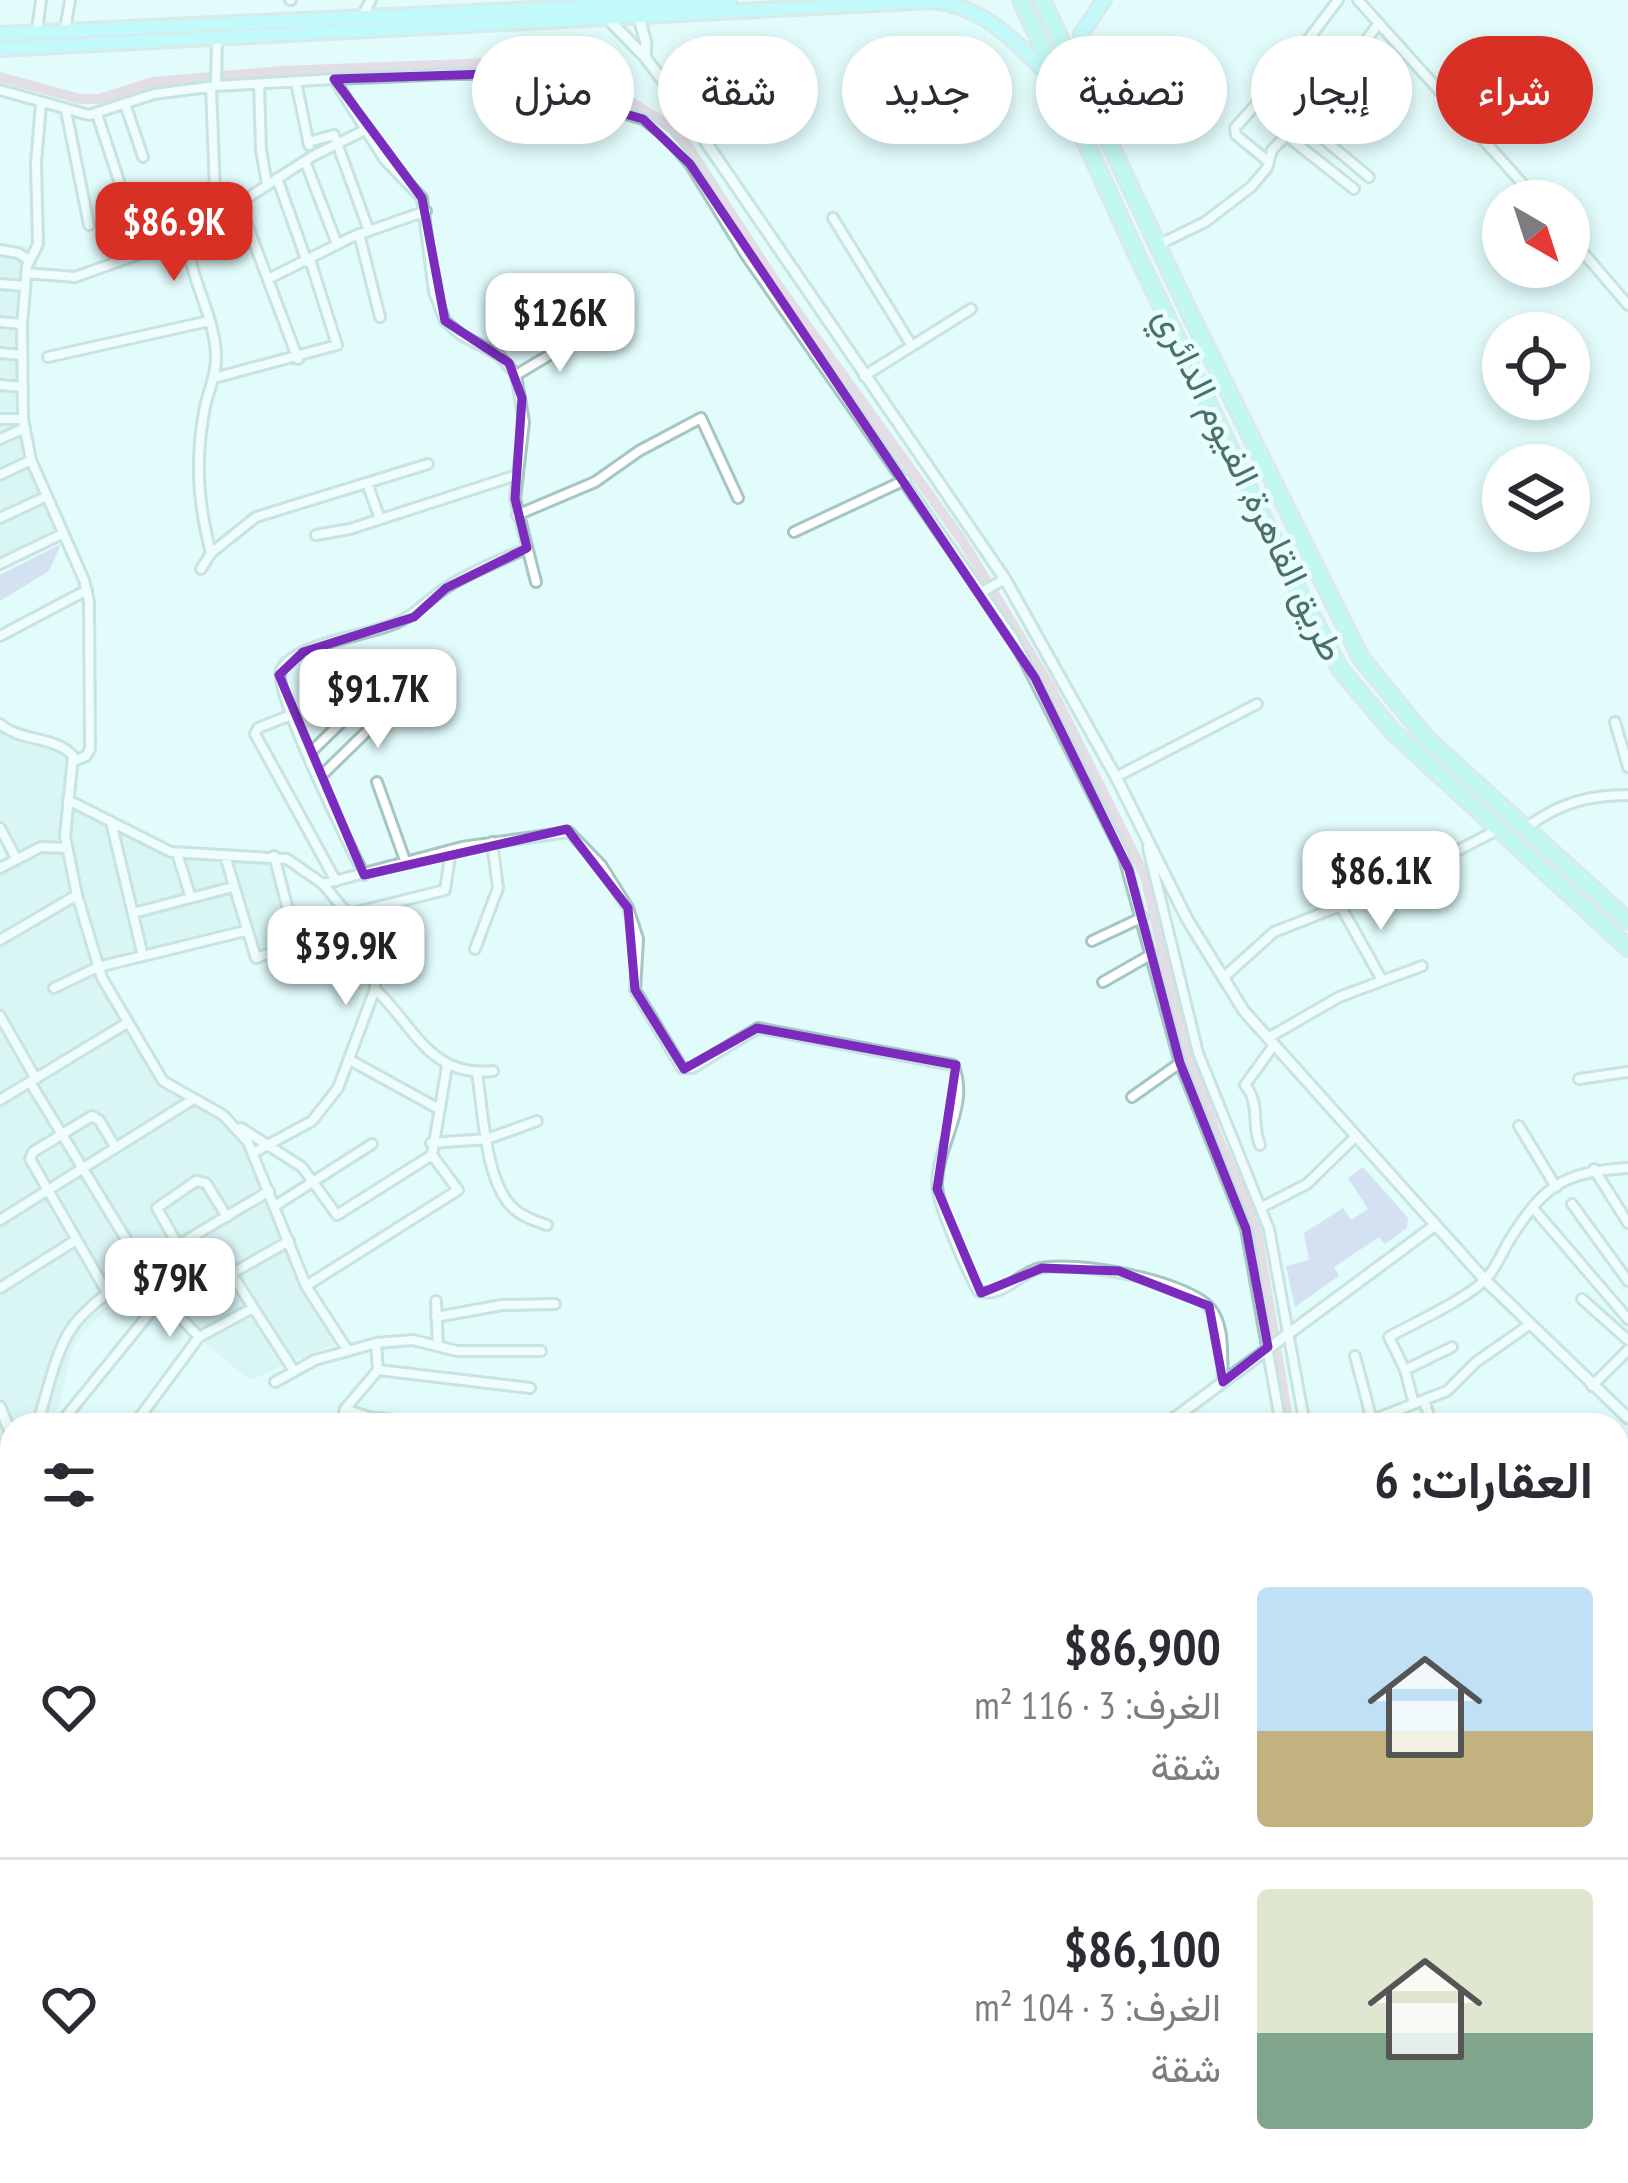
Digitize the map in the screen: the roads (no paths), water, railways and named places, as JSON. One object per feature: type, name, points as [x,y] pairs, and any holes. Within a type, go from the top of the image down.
[{"type":"highway","name":"طريق القاهرة, الفيوم الدائري","points":[[1021,0],[1037,36]]},
{"type":"highway","name":"طريق القاهرة, الفيوم الدائري","points":[[1042,0],[1059,36]]},
{"type":"highway","name":"طريق القاهرة, الفيوم الدائري","points":[[1085,144],[1340,669],[1393,731],[1628,948]]},
{"type":"highway","name":"طريق القاهرة, الفيوم الدائري","points":[[1110,144],[1361,658],[1417,729],[1628,921]]},
{"type":"highway","points":[[1137,255],[1158,245]]},
{"type":"highway","points":[[1522,850],[1531,832]]},
{"type":"highway","points":[[1569,894],[1582,880]]},
{"type":"main road","points":[[1082,36],[1104,0]]},
{"type":"main road","points":[[0,34],[65,31],[218,37],[611,8],[924,1],[948,3],[990,20],[1036,64]]},
{"type":"main road","points":[[611,8],[639,18],[729,5]]},
{"type":"main road","points":[[0,49],[361,18],[461,20]]},
{"type":"street","points":[[37,32],[40,0]]},
{"type":"street","points":[[65,31],[70,0]]},
{"type":"street","points":[[361,18],[370,0]]},
{"type":"street","points":[[1268,162],[1236,136],[1235,128],[1337,0]]},
{"type":"street","points":[[1358,0],[1519,180]]},
{"type":"street","points":[[611,8],[864,376],[1116,777],[1221,979],[1434,1226],[1622,1413]]},
{"type":"street","points":[[639,18],[645,57]]},
{"type":"street","points":[[1369,36],[1379,23]]},
{"type":"street","points":[[216,216],[218,37]]},
{"type":"street","points":[[0,90],[66,111],[97,115],[154,94],[214,85],[487,74],[619,109],[656,127],[690,164],[746,255],[905,480],[993,586],[1123,854],[1180,1063],[1243,1216],[1279,1413]]},
{"type":"street","points":[[334,79],[365,130],[419,194],[426,212],[430,273],[446,321],[461,335],[499,355],[516,375],[524,412],[518,514],[536,582]]},
{"type":"street","points":[[296,82],[308,159],[337,244]]},
{"type":"street","points":[[260,84],[261,150],[267,184]]},
{"type":"street","points":[[41,104],[36,163],[38,244],[26,273],[22,387],[31,460],[86,590],[90,748],[86,756],[74,760]]},
{"type":"street","points":[[125,104],[143,157]]},
{"type":"street","points":[[66,111],[89,225]]},
{"type":"street","points":[[97,115],[122,190]]},
{"type":"street","points":[[26,273],[75,277],[187,237],[308,159],[365,130]]},
{"type":"street","points":[[308,142],[331,134],[338,143],[364,233],[380,317]]},
{"type":"street","points":[[1158,245],[1222,210],[1251,187],[1278,144]]},
{"type":"street","points":[[1296,144],[1354,189]]},
{"type":"street","points":[[1330,144],[1369,177]]},
{"type":"street","points":[[214,377],[338,344],[277,178]]},
{"type":"street","points":[[239,202],[298,358]]},
{"type":"street","points":[[268,280],[337,244],[426,212]]},
{"type":"street","points":[[833,218],[912,346]]},
{"type":"street","points":[[187,237],[188,257],[216,358],[196,464],[199,506],[211,553]]},
{"type":"street","points":[[0,250],[29,260]]},
{"type":"street","points":[[1590,261],[1628,305]]},
{"type":"street","points":[[0,284],[25,286]]},
{"type":"street","points":[[864,376],[971,309]]},
{"type":"street","points":[[48,357],[208,321]]},
{"type":"street","points":[[0,322],[22,324]]},
{"type":"street","points":[[516,375],[581,336]]},
{"type":"street","points":[[0,353],[22,355]]},
{"type":"street","points":[[0,386],[22,387]]},
{"type":"street","points":[[518,514],[595,482],[701,418],[738,498]]},
{"type":"street","points":[[0,419],[24,424]]},
{"type":"street","points":[[0,439],[24,424]]},
{"type":"street","points":[[0,475],[31,460]]},
{"type":"street","points":[[201,568],[211,553],[256,517],[428,464]]},
{"type":"street","points":[[316,535],[517,475]]},
{"type":"street","points":[[794,532],[905,480]]},
{"type":"street","points":[[367,483],[380,519]]},
{"type":"street","points":[[0,518],[45,497]]},
{"type":"street","points":[[0,564],[62,533]]},
{"type":"street","points":[[364,874],[291,715],[280,674],[291,659],[311,648],[411,619],[446,588],[527,548]]},
{"type":"street","points":[[0,636],[86,590]]},
{"type":"street","points":[[319,778],[407,692]]},
{"type":"street","points":[[309,754],[370,693]]},
{"type":"street","points":[[1116,777],[1257,704]]},
{"type":"street","points":[[291,715],[258,728],[255,734],[336,881]]},
{"type":"street","points":[[1615,722],[1628,767]]},
{"type":"street","points":[[0,724],[21,737],[64,747],[74,760],[64,828],[77,895],[98,967],[163,1081],[272,1144],[314,1181],[337,1215],[432,1155]]},
{"type":"street","points":[[377,782],[406,863]]},
{"type":"street","points":[[1531,832],[1561,805],[1599,795],[1628,795]]},
{"type":"street","points":[[68,800],[177,854],[287,859],[322,884],[350,914],[371,947],[375,989],[350,1060],[322,1112],[296,1133],[253,1153]]},
{"type":"street","points":[[111,820],[143,956]]},
{"type":"street","points":[[0,828],[16,858]]},
{"type":"street","points":[[1221,979],[1274,932],[1341,907],[1498,829]]},
{"type":"street","points":[[322,884],[451,850],[542,838],[564,830],[596,859],[632,915],[638,939],[634,983],[684,1069],[758,1028],[952,1065],[957,1102],[937,1189],[978,1291],[996,1292],[1036,1270],[1057,1268],[1119,1271],[1166,1286],[1198,1299],[1212,1311],[1220,1335],[1222,1382]]},
{"type":"street","points":[[1145,835],[1198,1053],[1262,1207],[1303,1413]]},
{"type":"street","points":[[475,949],[498,888],[492,842]]},
{"type":"street","points":[[0,868],[41,847],[67,848]]},
{"type":"street","points":[[350,914],[445,890],[451,850]]},
{"type":"street","points":[[177,854],[191,898]]},
{"type":"street","points":[[225,855],[254,958],[297,946],[274,856]]},
{"type":"street","points":[[133,913],[233,887]]},
{"type":"street","points":[[0,940],[77,895]]},
{"type":"street","points":[[1341,907],[1382,980]]},
{"type":"street","points":[[1091,941],[1143,916]]},
{"type":"street","points":[[54,988],[98,967],[245,932]]},
{"type":"street","points":[[1103,982],[1152,954]]},
{"type":"street","points":[[1260,1145],[1255,1134],[1255,1099],[1245,1085],[1271,1041],[1312,1010],[1422,966]]},
{"type":"street","points":[[375,989],[446,1066],[493,1072]]},
{"type":"street","points":[[0,1016],[62,1134],[143,1269],[161,1298],[199,1337]]},
{"type":"street","points":[[0,1100],[127,1023]]},
{"type":"street","points":[[350,1060],[437,1108]]},
{"type":"street","points":[[1132,1096],[1180,1063]]},
{"type":"street","points":[[306,1286],[458,1190],[432,1155],[446,1066]]},
{"type":"street","points":[[1580,1078],[1628,1072]]},
{"type":"street","points":[[477,1073],[505,1199],[524,1216],[547,1226]]},
{"type":"street","points":[[0,1219],[193,1100]]},
{"type":"street","points":[[108,1294],[30,1156],[95,1117],[116,1148]]},
{"type":"street","points":[[431,1143],[488,1139],[537,1121]]},
{"type":"street","points":[[232,1123],[253,1153],[306,1286],[348,1351]]},
{"type":"street","points":[[1519,1126],[1556,1186]]},
{"type":"street","points":[[1262,1207],[1307,1184],[1355,1137]]},
{"type":"street","points":[[275,1206],[372,1144]]},
{"type":"street","points":[[1425,1413],[1389,1337],[1485,1280],[1533,1208],[1556,1186],[1580,1172],[1628,1168]]},
{"type":"street","points":[[1594,1169],[1628,1223]]},
{"type":"street","points":[[179,1247],[157,1208],[196,1181],[206,1183],[227,1217]]},
{"type":"street","points":[[41,1413],[71,1328],[143,1269],[269,1191]]},
{"type":"street","points":[[1572,1204],[1628,1281]]},
{"type":"street","points":[[1533,1208],[1628,1319]]},
{"type":"street","points":[[1181,1413],[1434,1226]]},
{"type":"street","points":[[0,1288],[76,1240]]},
{"type":"street","points":[[171,1308],[289,1241]]},
{"type":"street","points":[[231,1273],[294,1372]]},
{"type":"street","points":[[69,1413],[161,1298]]},
{"type":"street","points":[[1582,1299],[1628,1340]]},
{"type":"street","points":[[436,1300],[438,1346]]},
{"type":"street","points":[[436,1317],[485,1307],[555,1304]]},
{"type":"street","points":[[143,1413],[199,1337],[253,1307]]},
{"type":"street","points":[[1394,1413],[1454,1386],[1476,1361],[1529,1325]]},
{"type":"street","points":[[275,1382],[314,1360],[397,1340],[457,1352],[541,1351]]},
{"type":"street","points":[[344,1413],[378,1370],[376,1343]]},
{"type":"street","points":[[1405,1370],[1452,1347]]},
{"type":"street","points":[[1592,1386],[1628,1350]]},
{"type":"street","points":[[1355,1356],[1369,1413]]},
{"type":"street","points":[[378,1370],[530,1388]]},
{"type":"street","points":[[345,1409],[357,1413]]},
{"type":"waterway","points":[[0,77],[80,99],[99,99],[153,82],[281,71],[492,63],[583,94],[631,102],[678,131],[777,284],[962,540],[1050,686],[1145,876],[1180,1029],[1216,1133],[1255,1220],[1287,1413]]}]
